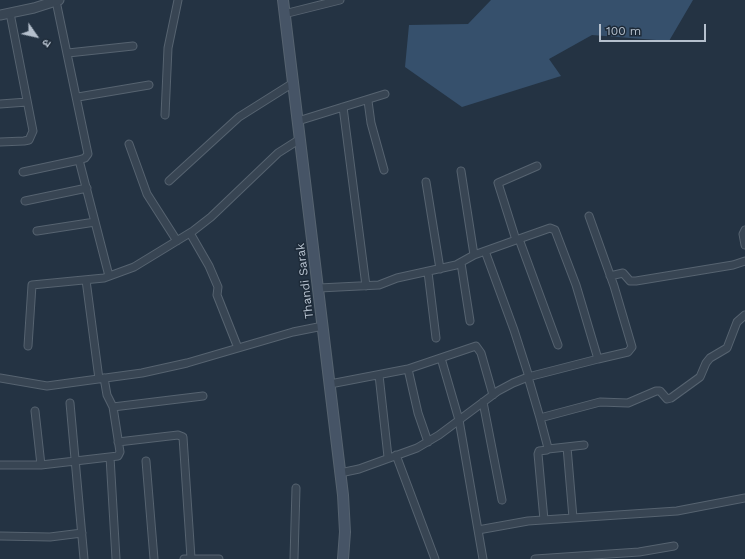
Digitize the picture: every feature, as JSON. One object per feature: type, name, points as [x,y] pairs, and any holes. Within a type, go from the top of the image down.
[{"type":"main road","name":"Thandi Sarak","points":[[283,0],[319,288],[340,473],[345,532],[343,559]]},
{"type":"street","points":[[0,15],[42,6],[58,0],[89,150],[86,158],[23,172]]},
{"type":"street","points":[[165,116],[168,48],[178,0]]},
{"type":"street","points":[[284,14],[340,0]]},
{"type":"street","points":[[0,142],[24,141],[32,136],[10,13]]},
{"type":"street","points":[[68,53],[133,46]]},
{"type":"street","points":[[169,181],[239,117],[293,82]]},
{"type":"street","points":[[78,97],[149,85]]},
{"type":"street","points":[[298,121],[368,101],[385,94]]},
{"type":"street","points":[[368,101],[371,123],[384,170]]},
{"type":"street","points":[[0,104],[27,102]]},
{"type":"street","points":[[343,107],[366,286]]},
{"type":"street","points":[[28,346],[32,285],[38,283],[86,280],[109,276],[134,267],[190,233],[211,217],[278,153],[300,139]]},
{"type":"street","points":[[129,144],[148,194],[177,241]]},
{"type":"street","points":[[78,160],[87,188],[109,276]]},
{"type":"street","points":[[538,166],[498,183],[558,345]]},
{"type":"street","points":[[461,171],[474,256]]},
{"type":"street","points":[[426,182],[440,269]]},
{"type":"street","points":[[25,201],[87,188]]},
{"type":"street","points":[[340,473],[358,469],[388,457],[417,448],[459,420],[493,394],[528,377],[628,352],[632,349],[610,276],[589,216]]},
{"type":"street","points":[[37,231],[95,222]]},
{"type":"street","points":[[319,288],[366,286],[440,269],[461,263],[485,251],[550,228],[555,230],[576,285],[598,359]]},
{"type":"street","points":[[745,230],[745,245]]},
{"type":"street","points":[[190,233],[209,266],[218,286],[217,295],[238,348]]},
{"type":"street","points":[[485,251],[514,330],[548,449]]},
{"type":"street","points":[[610,276],[623,273],[630,281],[636,281],[733,265],[745,261]]},
{"type":"street","points":[[461,263],[470,321]]},
{"type":"street","points":[[428,272],[436,338]]},
{"type":"street","points":[[0,466],[42,465],[76,462],[120,454],[113,407],[107,395],[102,378],[86,280]]},
{"type":"street","points":[[540,418],[600,402],[628,403],[656,391],[660,391],[667,399],[671,398],[700,377],[706,363],[710,358],[727,348],[737,322],[745,315]]},
{"type":"street","points":[[0,378],[47,386],[166,369],[293,332],[323,326]]},
{"type":"street","points":[[330,384],[408,369],[476,346],[481,353],[493,394]]},
{"type":"street","points":[[442,358],[459,420],[482,559]]},
{"type":"street","points":[[408,369],[418,413],[428,442]]},
{"type":"street","points":[[379,375],[388,457]]},
{"type":"street","points":[[113,407],[203,396]]},
{"type":"street","points":[[483,402],[502,500]]},
{"type":"street","points":[[70,403],[84,559]]},
{"type":"street","points":[[35,411],[42,465]]},
{"type":"street","points":[[118,442],[178,435],[183,437],[188,559],[219,559]]},
{"type":"street","points":[[544,520],[538,454],[539,451],[584,445]]},
{"type":"street","points":[[568,447],[573,518]]},
{"type":"street","points":[[396,455],[435,559]]},
{"type":"street","points":[[110,457],[116,559]]},
{"type":"street","points":[[146,461],[154,559]]},
{"type":"street","points":[[294,559],[296,488]]},
{"type":"street","points":[[478,530],[528,521],[669,512],[745,498]]},
{"type":"street","points":[[1,536],[50,537],[82,533]]},
{"type":"street","points":[[535,559],[639,552],[674,546]]},
{"type":"water","points":[[491,0],[693,0],[669,41],[592,35],[549,59],[561,76],[462,107],[405,67],[409,25],[468,24]]}]
